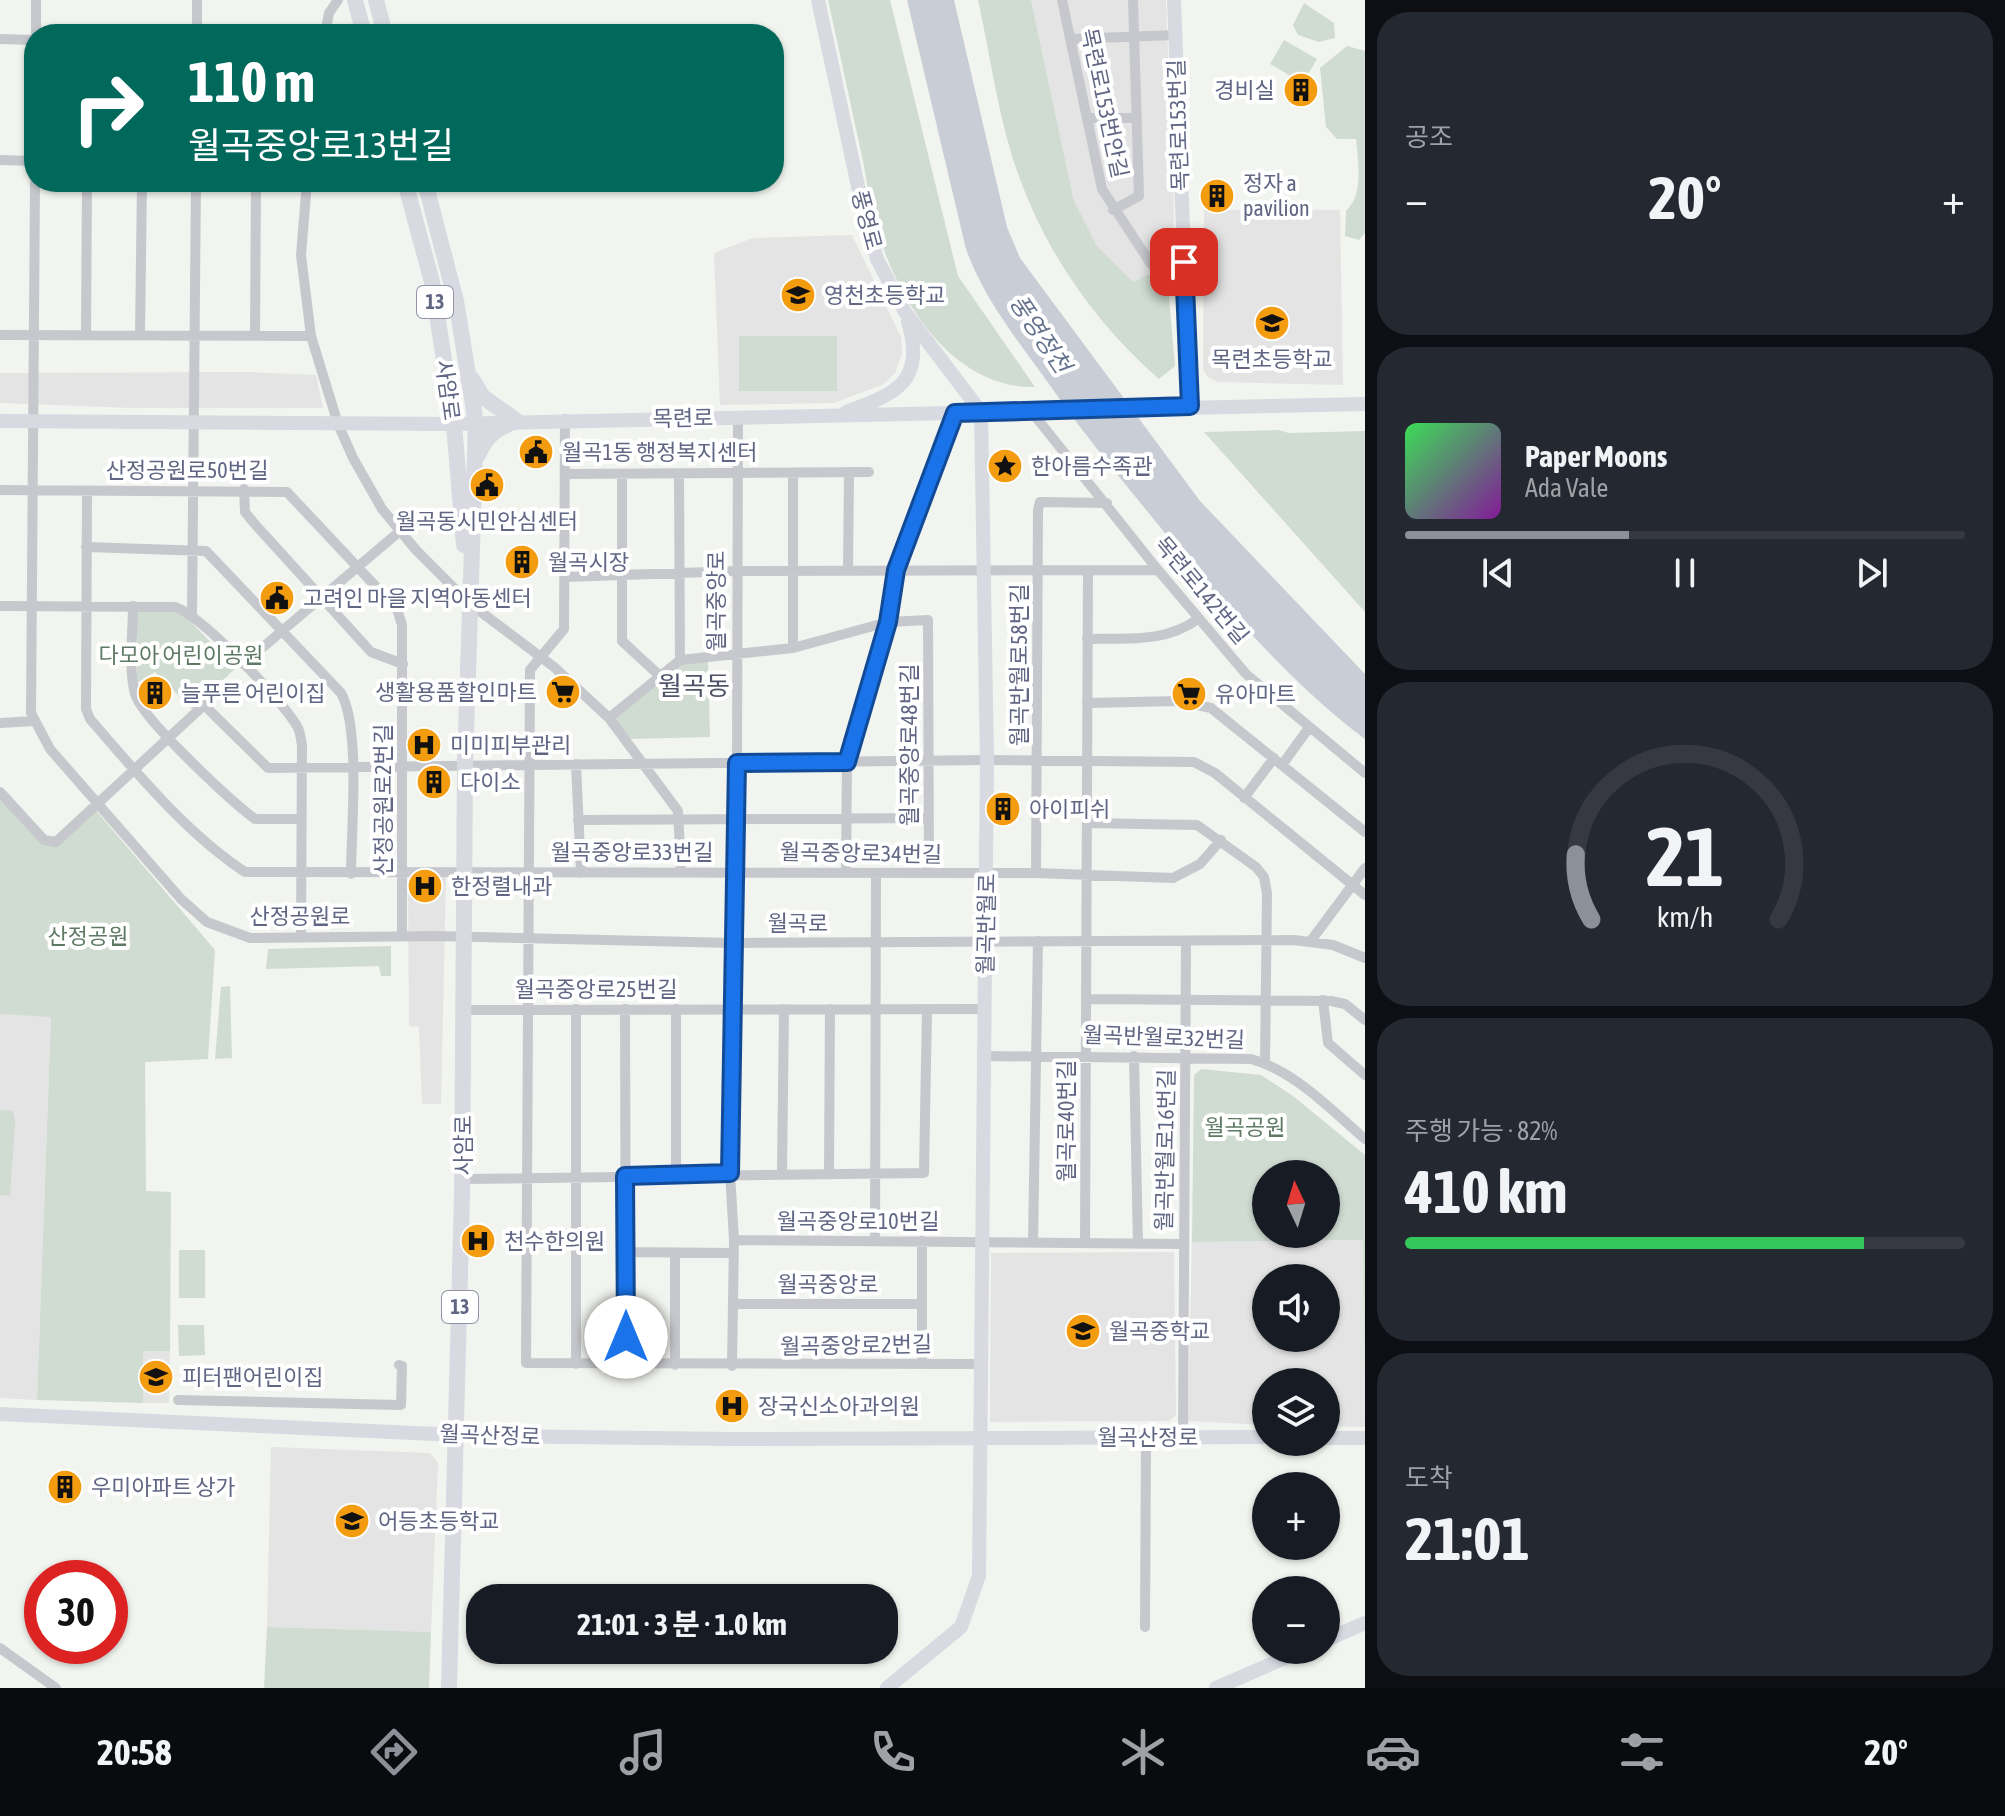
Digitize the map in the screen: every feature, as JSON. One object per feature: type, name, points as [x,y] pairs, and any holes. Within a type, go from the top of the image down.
[{"type":"main road","points":[[355,0],[361,24]]},
{"type":"main road","points":[[376,0],[382,24]]},
{"type":"main road","name":"사암로","points":[[408,192],[432,282],[454,424],[469,603]]},
{"type":"main road","name":"사암로","points":[[428,192],[456,301],[476,423],[465,765],[461,1010],[463,1179],[449,1688]]},
{"type":"main road","points":[[467,370],[483,397],[517,421]]},
{"type":"main road","points":[[476,460],[485,440],[498,427],[517,421]]},
{"type":"street","points":[[35,24],[36,0]]},
{"type":"street","points":[[197,0],[197,24]]},
{"type":"street","points":[[327,24],[329,13],[338,0]]},
{"type":"street","name":"풍영로","points":[[818,0],[864,214],[877,259],[905,312],[981,412]]},
{"type":"street","name":"목련로153번안길","points":[[1062,0],[1102,189],[1151,264],[1184,262]]},
{"type":"street","name":"목련로153번길","points":[[1113,210],[1139,196],[1133,0]]},
{"type":"street","name":"목련로153번길","points":[[1174,0],[1190,406]]},
{"type":"street","name":"목련로153번길","points":[[1071,39],[1175,35]]},
{"type":"street","points":[[0,39],[24,38]]},
{"type":"street","points":[[1087,118],[1137,118]]},
{"type":"street","points":[[0,160],[24,161]]},
{"type":"street","name":"산정공원로","points":[[35,192],[30,693],[34,721],[50,749],[181,899],[207,922],[250,938],[463,937]]},
{"type":"street","points":[[86,335],[87,192]]},
{"type":"street","points":[[140,335],[142,192]]},
{"type":"street","points":[[192,614],[196,192]]},
{"type":"street","points":[[255,335],[256,192]]},
{"type":"street","points":[[306,192],[301,255],[311,336],[338,424],[382,509],[469,603],[541,658],[609,718],[678,811],[681,872]]},
{"type":"street","points":[[832,416],[890,394],[904,383],[914,360],[905,312]]},
{"type":"street","points":[[0,335],[311,336]]},
{"type":"street","name":"목련로","points":[[0,421],[193,425],[454,424],[565,419],[1365,404]]},
{"type":"street","name":"목련로142번길","points":[[1037,410],[1158,570],[1246,674],[1308,729],[1365,773]]},
{"type":"street","name":"월곡반월로","points":[[981,412],[987,760],[981,1437]]},
{"type":"street","points":[[846,872],[847,762],[888,622],[896,570],[955,413]]},
{"type":"street","name":"월곡중앙로","points":[[732,1366],[734,1240],[730,1173],[730,1009],[737,763],[738,417]]},
{"type":"street","name":"월곡중앙로33번길","points":[[529,873],[530,670],[564,629],[565,419]]},
{"type":"street","points":[[848,570],[849,472]]},
{"type":"street","points":[[565,474],[869,472]]},
{"type":"street","points":[[793,473],[793,648]]},
{"type":"street","points":[[609,718],[680,660],[679,475]]},
{"type":"street","points":[[622,476],[622,641],[661,677]]},
{"type":"street","points":[[244,489],[245,512],[321,597],[371,652],[403,664]]},
{"type":"street","name":"산정공원로50번길","points":[[0,490],[244,489],[287,492],[356,565]]},
{"type":"street","name":"월곡중앙로33번길","points":[[87,491],[86,709],[90,719],[135,771],[226,860],[245,872],[463,874],[735,871]]},
{"type":"street","name":"월곡반월로58번길","points":[[1038,761],[1040,502],[1107,503]]},
{"type":"street","points":[[243,664],[356,565],[400,531]]},
{"type":"street","points":[[86,547],[194,548],[213,558],[341,693],[349,707],[351,874]]},
{"type":"street","name":"산정공원로2번길","points":[[356,565],[400,617],[403,664],[402,936]]},
{"type":"street","name":"월곡로40번길","points":[[1085,1243],[1088,570]]},
{"type":"street","points":[[565,577],[736,571],[1158,570]]},
{"type":"street","points":[[0,606],[175,607],[192,614],[243,664],[298,727],[302,765],[301,937]]},
{"type":"street","points":[[133,606],[135,695],[168,737],[255,819],[300,819]]},
{"type":"street","points":[[1087,639],[1162,637],[1177,633],[1198,619]]},
{"type":"street","name":"월곡중앙로48번길","points":[[680,660],[793,648],[888,622],[928,620],[929,873]]},
{"type":"street","points":[[1087,703],[1195,702],[1211,708],[1365,832]]},
{"type":"street","name":"월곡반월로58번길","points":[[168,737],[204,705],[263,766],[987,760],[1194,762],[1215,773],[1365,895]]},
{"type":"street","points":[[0,723],[34,721]]},
{"type":"street","points":[[1244,798],[1281,764],[1308,729]]},
{"type":"street","points":[[0,792],[44,840],[56,842],[168,737]]},
{"type":"street","points":[[1036,873],[1038,761]]},
{"type":"street","points":[[576,764],[581,873]]},
{"type":"street","points":[[578,820],[928,818]]},
{"type":"street","points":[[1087,823],[1197,825],[1221,840],[1264,877],[1267,941],[1265,1063]]},
{"type":"street","name":"월곡중앙로34번길","points":[[735,871],[1036,873],[1173,878],[1200,864],[1221,840]]},
{"type":"street","points":[[1310,942],[1365,868]]},
{"type":"street","points":[[528,1178],[529,873]]},
{"type":"street","points":[[875,1241],[876,873]]},
{"type":"street","name":"월곡로","points":[[463,937],[734,943],[1310,942],[1333,945],[1365,958]]},
{"type":"street","points":[[1033,1242],[1038,941]]},
{"type":"street","name":"월곡반월로16번길","points":[[981,1242],[1184,1244],[1186,942]]},
{"type":"street","points":[[1086,999],[1323,1000],[1345,1004],[1365,1020]]},
{"type":"street","points":[[1323,1000],[1328,1043],[1365,1075]]},
{"type":"street","points":[[576,1009],[576,1364]]},
{"type":"street","points":[[625,1009],[626,1365]]},
{"type":"street","points":[[676,1009],[676,1174]]},
{"type":"street","points":[[782,1173],[784,1009]]},
{"type":"street","points":[[829,1172],[830,1009]]},
{"type":"street","points":[[463,1179],[730,1173],[924,1173],[927,1009]]},
{"type":"street","name":"월곡중앙로25번길","points":[[461,1010],[985,1009]]},
{"type":"street","name":"월곡반월로32번길","points":[[984,1056],[1037,1054],[1251,1059],[1265,1063],[1298,1083],[1365,1139]]},
{"type":"street","name":"월곡반월로16번길","points":[[1134,1056],[1138,1244]]},
{"type":"street","name":"월곡중앙로2번길","points":[[528,1178],[526,1363],[732,1366],[982,1364]]},
{"type":"street","name":"월곡중앙로10번길","points":[[734,1240],[981,1242]]},
{"type":"street","points":[[922,1241],[922,1364]]},
{"type":"street","points":[[1183,1437],[1184,1244]]},
{"type":"street","points":[[625,1252],[733,1253]]},
{"type":"street","points":[[675,1253],[675,1365]]},
{"type":"street","name":"월곡중앙로","points":[[733,1304],[922,1304]]},
{"type":"street","points":[[178,1400],[401,1405],[402,1366],[399,1365]]},
{"type":"street","name":"월곡산정로","points":[[0,1414],[458,1434],[732,1439],[1252,1437]]},
{"type":"street","points":[[887,1688],[961,1627],[971,1605],[980,1559],[981,1437]]},
{"type":"street","points":[[1145,1627],[1146,1437]]},
{"type":"street","points":[[1340,1438],[1365,1438]]},
{"type":"street","points":[[1340,1634],[1365,1623]]},
{"type":"street","points":[[0,1648],[56,1688]]},
{"type":"street","points":[[1216,1688],[1271,1664]]},
{"type":"shaded area","points":[[1031,0],[1166,0],[1174,214],[1170,280],[1167,275],[1147,275],[1133,283],[1095,245],[1074,201]]},
{"type":"shaded area","name":"목련초등학교","points":[[1204,210],[1340,210],[1343,385],[1218,382],[1209,378],[1203,370]]},
{"type":"shaded area","name":"영천초등학교","points":[[852,235],[901,337],[902,353],[895,373],[882,385],[834,403],[720,405],[714,253],[753,238]]},
{"type":"shaded area","points":[[251,372],[316,375],[323,408],[132,408],[0,403],[0,373]]},
{"type":"shaded area","points":[[446,876],[441,1104],[422,1104],[419,1027],[409,1026],[408,878]]},
{"type":"shaded area","points":[[0,1014],[51,1016],[37,1400],[0,1398]]},
{"type":"shaded area","points":[[1340,1240],[1363,1240],[1365,1427],[1340,1426],[1340,1368],[1252,1368],[1252,1424],[1188,1421],[1192,1242],[1252,1241],[1252,1248],[1340,1248]]},
{"type":"shaded area","name":"월곡중학교","points":[[1174,1252],[1176,1415],[1169,1421],[990,1422],[991,1253]]},
{"type":"shaded area","name":"피터팬어린이집","points":[[143,1351],[170,1351],[169,1403],[143,1403]]},
{"type":"shaded area","name":"어등초등학교","points":[[271,1447],[430,1453],[438,1463],[431,1632],[267,1627]]},
{"type":"green space","points":[[828,0],[890,0],[958,276],[1035,387],[1007,384],[981,374],[957,359],[936,339],[902,291],[874,219]]},
{"type":"green space","points":[[978,0],[1031,0],[1074,201],[1096,245],[1133,282],[1147,275],[1167,275],[1175,366],[1159,379],[1115,336],[1077,288],[1032,208],[1006,136]]},
{"type":"green space","points":[[1304,3],[1334,23],[1335,38],[1319,42],[1298,35],[1293,25]]},
{"type":"green space","points":[[1284,40],[1317,59],[1303,83],[1270,64]]},
{"type":"green space","points":[[1347,46],[1365,51],[1365,233],[1359,240],[1345,236],[1346,211],[1358,187],[1356,139],[1337,139],[1326,127],[1320,68]]},
{"type":"green space","points":[[739,336],[837,336],[837,391],[739,391]]},
{"type":"green space","points":[[1278,430],[1289,433],[1365,431],[1365,612],[1204,432]]},
{"type":"green space","name":"다모아 어린이공원","points":[[137,611],[175,612],[186,617],[236,668],[192,709],[155,672],[137,683]]},
{"type":"green space","points":[[708,660],[710,737],[629,739],[614,718],[682,663]]},
{"type":"green space","name":"산정공원","points":[[0,794],[48,844],[94,808],[215,950],[208,1059],[145,1062],[146,1191],[171,1192],[170,1351],[143,1351],[143,1403],[37,1400],[51,1017],[0,1014]]},
{"type":"green space","points":[[391,946],[391,976],[381,976],[379,966],[266,969],[268,949]]},
{"type":"green space","points":[[230,986],[232,1058],[215,1059],[221,987]]},
{"type":"green space","name":"월곡공원","points":[[1201,1069],[1261,1075],[1293,1096],[1365,1155],[1365,1415],[1363,1240],[1340,1240],[1340,1160],[1252,1160],[1252,1241],[1192,1242],[1194,1075]]},
{"type":"green space","points":[[0,1110],[13,1111],[15,1123],[10,1196],[0,1195]]},
{"type":"green space","points":[[179,1250],[205,1250],[205,1298],[179,1298]]},
{"type":"green space","points":[[178,1325],[204,1325],[205,1355],[179,1356]]},
{"type":"green space","points":[[267,1627],[431,1632],[429,1688],[264,1688]]},
{"type":"water","name":"풍영정천","points":[[907,0],[954,0],[1007,227],[1020,258],[1200,501],[1365,674],[1365,739],[1284,668],[1211,589],[1091,441],[992,302],[966,249]]},
{"type":"place","name":"경비실","points":[[1301,90]]},
{"type":"place","name":"정자 a pavilion","points":[[1217,196]]},
{"type":"place","name":"영천초등학교","points":[[798,295]]},
{"type":"place","name":"목련초등학교","points":[[1272,323]]},
{"type":"place","name":"월곡1동 행정복지센터","points":[[536,452]]},
{"type":"place","name":"한아름수족관","points":[[1005,466]]},
{"type":"place","name":"월곡동시민안심센터","points":[[487,485]]},
{"type":"place","name":"월곡시장","points":[[522,562]]},
{"type":"place","name":"고려인 마을 지역아동센터","points":[[277,598]]},
{"type":"place","name":"생활용품할인마트","points":[[563,692]]},
{"type":"place","name":"늘푸른 어린이집","points":[[155,693]]},
{"type":"place","name":"유아마트","points":[[1189,694]]},
{"type":"place","name":"미미피부관리","points":[[424,745]]},
{"type":"place","name":"다이소","points":[[434,782]]},
{"type":"place","name":"아이피쉬","points":[[1003,809]]},
{"type":"place","name":"한정렬내과","points":[[425,886]]},
{"type":"place","name":"천수한의원","points":[[478,1241]]},
{"type":"place","name":"월곡중학교","points":[[1083,1331]]},
{"type":"place","name":"피터팬어린이집","points":[[156,1377]]},
{"type":"place","name":"장국신소아과의원","points":[[732,1406]]},
{"type":"place","name":"우미아파트 상가","points":[[65,1487]]},
{"type":"place","name":"어등초등학교","points":[[352,1521]]},
{"type":"district","name":"월곡동","points":[[694,686]]},
{"type":"route","points":[[626,1337],[625,1176],[730,1173],[730,1009],[737,763],[847,762],[888,622],[896,570],[955,413],[1190,406],[1184,262]]}]
